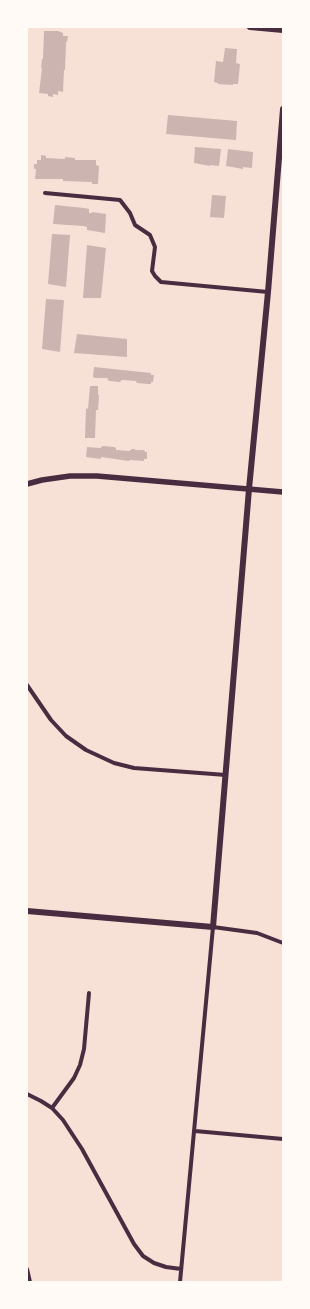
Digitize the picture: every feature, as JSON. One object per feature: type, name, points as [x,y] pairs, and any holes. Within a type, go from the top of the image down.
[{"type":"main road","points":[[250,27],[283,30]]},
{"type":"main road","points":[[27,911],[213,926],[283,109]]},
{"type":"street","points":[[45,193],[120,200],[130,213],[135,225],[150,235],[155,247],[152,271],[161,282],[268,292]]},
{"type":"street","points":[[27,484],[70,476],[97,476],[283,492]]},
{"type":"street","points":[[27,685],[51,720],[66,736],[86,750],[114,763],[134,768],[226,775]]},
{"type":"street","points":[[180,1282],[213,926],[257,933],[283,943]]},
{"type":"street","points":[[52,1108],[74,1078],[80,1064],[84,1049],[89,993]]},
{"type":"street","points":[[27,1094],[42,1100],[63,1120],[82,1149],[134,1244],[143,1256],[154,1264],[181,1269]]},
{"type":"street","points":[[195,1131],[283,1139]]},
{"type":"street","points":[[27,1269],[30,1282]]},
{"type":"building","points":[[44,31],[58,31],[63,33],[63,36],[68,36],[66,42],[63,92],[58,91],[58,95],[53,94],[53,97],[48,96],[48,94],[39,93],[43,59]]},
{"type":"building","points":[[225,48],[237,49],[236,63],[240,64],[238,84],[218,84],[214,82],[216,61],[223,62]]},
{"type":"building","points":[[168,115],[237,121],[236,140],[166,134]]},
{"type":"building","points":[[195,147],[221,149],[219,166],[194,163]]},
{"type":"building","points":[[228,149],[253,152],[252,168],[243,167],[243,169],[226,166]]},
{"type":"building","points":[[41,155],[46,156],[46,158],[65,159],[65,157],[75,158],[75,160],[96,160],[96,165],[99,166],[98,184],[92,184],[92,182],[63,181],[63,179],[35,179],[36,169],[34,169],[34,164],[37,164],[37,160],[41,160]]},
{"type":"building","points":[[212,195],[226,196],[224,218],[210,217]]},
{"type":"building","points":[[55,205],[84,208],[89,209],[89,213],[106,214],[105,233],[87,230],[87,227],[83,226],[53,224]]},
{"type":"building","points":[[52,234],[70,235],[66,287],[48,284]]},
{"type":"building","points":[[87,245],[106,248],[101,298],[83,298]]},
{"type":"building","points":[[46,299],[64,300],[60,352],[42,349]]},
{"type":"building","points":[[77,334],[127,339],[127,357],[74,353]]},
{"type":"building","points":[[94,367],[151,373],[151,375],[154,375],[153,382],[148,384],[137,383],[136,381],[122,380],[120,382],[109,381],[107,378],[95,378],[93,377]]},
{"type":"building","points":[[90,386],[98,386],[98,410],[96,410],[95,438],[85,438],[86,408],[88,409]]},
{"type":"building","points":[[103,446],[114,447],[116,450],[143,450],[147,452],[147,459],[144,459],[144,461],[129,461],[101,457],[101,459],[86,457],[87,447],[101,448]]}]
